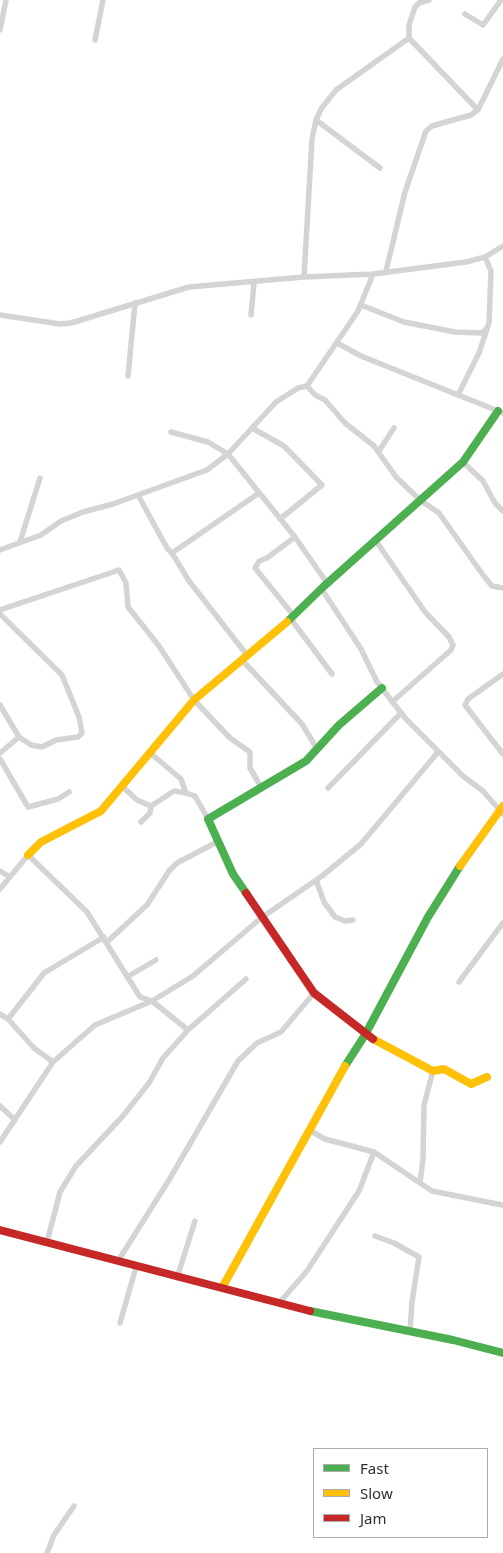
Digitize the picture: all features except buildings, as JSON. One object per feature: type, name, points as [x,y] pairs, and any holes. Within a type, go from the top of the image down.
[{"type":"street","points":[[0,30],[6,0]]},
{"type":"street","points":[[95,40],[103,0]]},
{"type":"street","points":[[429,0],[419,3],[415,7],[409,24],[409,38],[478,110]]},
{"type":"street","points":[[465,14],[483,25],[500,0]]},
{"type":"street","points":[[304,277],[312,139],[316,120],[321,109],[336,90],[409,38]]},
{"type":"street","points":[[386,271],[405,192],[426,131],[432,126],[471,115],[478,110],[503,59]]},
{"type":"street","points":[[316,120],[380,168]]},
{"type":"street","points":[[0,315],[60,324],[88,318],[189,287],[254,283],[304,277],[373,274],[466,262],[485,257],[503,246]]},
{"type":"street","points":[[458,395],[479,353],[489,323],[492,271],[485,257]]},
{"type":"street","points":[[0,550],[41,534],[62,521],[83,512],[138,495],[207,470],[228,454],[276,402],[298,388],[307,386],[338,343],[361,305],[373,274]]},
{"type":"street","points":[[251,315],[254,283]]},
{"type":"street","points":[[128,376],[135,303]]},
{"type":"street","points":[[361,305],[404,322],[455,332],[482,333],[486,329]]},
{"type":"street","points":[[0,889],[41,842],[101,811],[194,700],[293,617],[324,586],[463,462],[500,412],[361,356],[338,343]]},
{"type":"street","points":[[307,386],[315,395],[325,400],[345,423],[378,451],[396,476],[420,500],[439,513],[492,586],[503,588]]},
{"type":"street","points":[[252,428],[284,446],[322,485],[280,519]]},
{"type":"street","points":[[378,451],[394,428]]},
{"type":"street","points":[[171,432],[208,442],[228,454],[243,470],[259,494],[295,537],[382,688],[392,702],[438,752],[502,810],[464,860],[428,917],[365,1035],[351,1055],[222,1288]]},
{"type":"street","points":[[463,462],[483,481],[501,508]]},
{"type":"street","points":[[20,542],[40,478]]},
{"type":"street","points":[[172,552],[259,494]]},
{"type":"street","points":[[138,495],[166,548],[172,552],[189,581],[245,658],[302,724],[318,749]]},
{"type":"street","points":[[295,537],[267,558],[259,561],[255,568],[293,617],[332,674]]},
{"type":"street","points":[[376,541],[425,612],[452,640],[454,645],[451,650],[392,702]]},
{"type":"street","points":[[0,610],[120,570],[126,583],[128,607],[159,646],[194,700],[230,738],[250,752],[250,768],[261,787]]},
{"type":"street","points":[[0,614],[62,675],[82,728],[82,733],[78,737],[56,740],[42,747],[31,745],[18,737],[0,705]]},
{"type":"street","points":[[503,674],[468,699],[465,705],[503,754]]},
{"type":"street","points":[[208,818],[306,761],[339,725],[382,688]]},
{"type":"street","points":[[328,788],[401,713]]},
{"type":"street","points":[[0,753],[18,737]]},
{"type":"street","points":[[149,752],[181,779],[186,792]]},
{"type":"street","points":[[0,1142],[53,1062],[95,1025],[152,1001],[193,976],[261,918],[316,880],[361,844],[438,752]]},
{"type":"street","points":[[0,760],[28,808],[58,799],[69,792]]},
{"type":"street","points":[[150,806],[174,791],[181,779]]},
{"type":"street","points":[[123,787],[137,800],[150,806]]},
{"type":"street","points":[[174,791],[186,792],[194,796],[208,818],[217,842],[233,874],[261,918],[314,993],[365,1035],[433,1071],[444,1070],[471,1084],[487,1077]]},
{"type":"street","points":[[141,822],[150,813],[150,806]]},
{"type":"street","points":[[8,1020],[44,973],[106,939],[147,905],[162,880],[173,867],[217,842]]},
{"type":"street","points":[[28,855],[87,912],[106,939],[140,997],[152,1001],[188,1030]]},
{"type":"street","points":[[0,871],[10,877]]},
{"type":"street","points":[[316,880],[324,902],[335,917],[345,921],[353,920]]},
{"type":"street","points":[[460,982],[503,923]]},
{"type":"street","points":[[127,977],[156,960]]},
{"type":"street","points":[[47,1242],[60,1192],[76,1166],[150,1083],[163,1058],[188,1030],[246,979]]},
{"type":"street","points":[[118,1261],[169,1180],[238,1061],[257,1043],[281,1032],[314,993]]},
{"type":"street","points":[[0,1014],[34,1048],[53,1062]]},
{"type":"street","points":[[420,1183],[423,1159],[424,1105],[433,1071]]},
{"type":"street","points":[[0,1106],[15,1120]]},
{"type":"street","points":[[309,1130],[325,1139],[374,1152],[432,1191],[502,1205]]},
{"type":"street","points":[[279,1303],[307,1271],[359,1190],[374,1152]]},
{"type":"street","points":[[177,1278],[195,1221]]},
{"type":"street","points":[[0,1230],[177,1278],[335,1317],[410,1331],[503,1353]]},
{"type":"street","points":[[375,1236],[394,1243],[419,1257],[412,1302],[410,1331]]},
{"type":"street","points":[[120,1323],[136,1267]]},
{"type":"street","points":[[47,1553],[54,1535],[74,1506]]},
{"type":"traffic: fast","points":[[287,622],[323,587],[463,462],[498,411]]},
{"type":"traffic: fast","points":[[246,893],[233,874],[208,819],[306,761],[339,725],[382,688]]},
{"type":"traffic: fast","points":[[345,1066],[365,1035],[428,917],[460,866]]},
{"type":"traffic: fast","points":[[310,1311],[453,1340],[503,1353]]},
{"type":"traffic: slow","points":[[28,855],[41,842],[101,811],[194,700],[287,622]]},
{"type":"traffic: slow","points":[[460,866],[503,806]]},
{"type":"traffic: slow","points":[[373,1039],[433,1071],[444,1069],[471,1084],[487,1077]]},
{"type":"traffic: slow","points":[[222,1288],[345,1066]]},
{"type":"traffic: jam","points":[[246,893],[314,993],[373,1039]]},
{"type":"traffic: jam","points":[[0,1230],[310,1311]]}]
